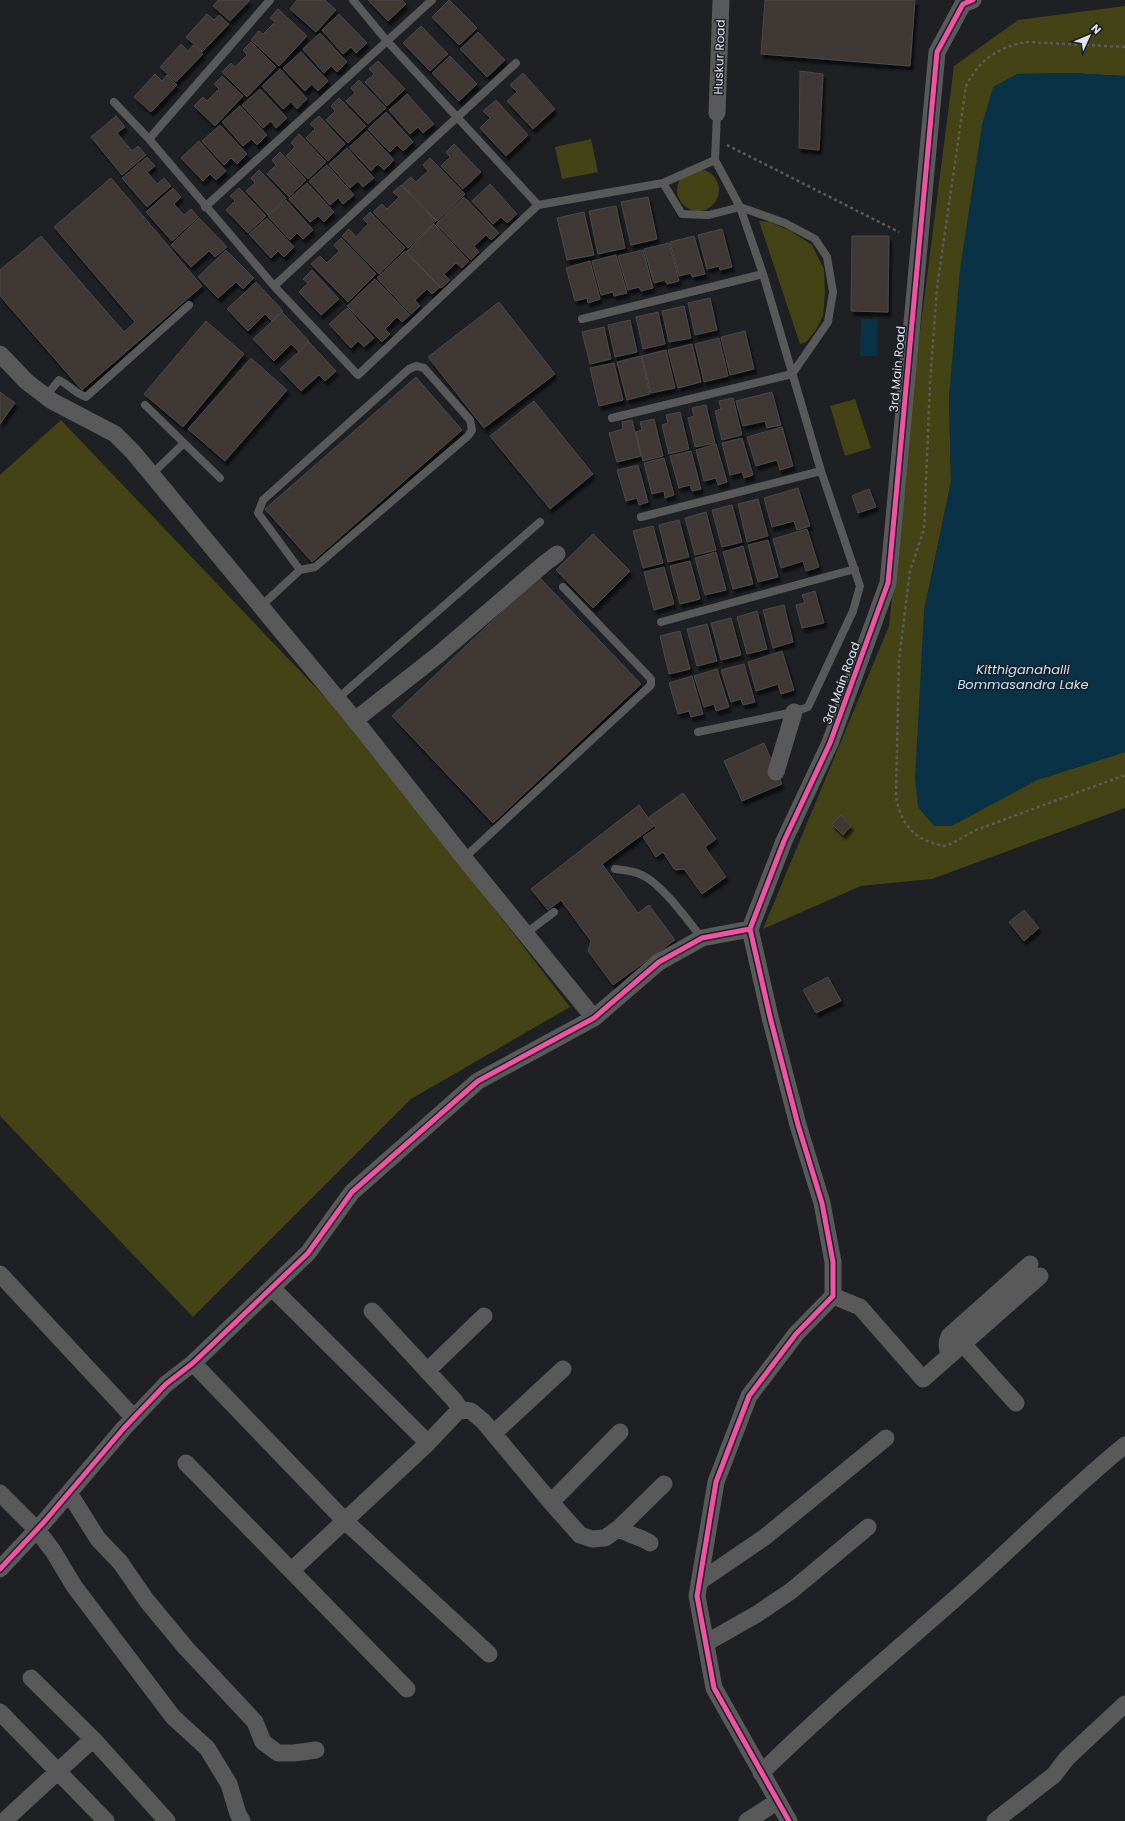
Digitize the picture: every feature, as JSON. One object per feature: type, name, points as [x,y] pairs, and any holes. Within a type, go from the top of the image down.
[{"type":"street","name":"Huskur Road","points":[[717,113],[721,0]]},
{"type":"street","name":"3rd Main Road","points":[[750,929],[784,841],[830,743],[888,583],[937,52],[962,4],[973,0]]},
{"type":"street","points":[[0,354],[28,382],[52,401],[115,434],[133,452],[355,720],[464,858],[594,1018]]},
{"type":"street","points":[[355,720],[438,655],[544,563],[557,554]]},
{"type":"street","points":[[776,772],[794,712]]},
{"type":"street","points":[[0,1569],[37,1530],[134,1418],[166,1384],[194,1363],[308,1253],[352,1192],[478,1081],[594,1018],[659,962],[702,938],[750,929],[770,1017],[798,1126],[822,1203],[833,1262],[833,1296],[796,1334],[749,1396],[716,1482],[697,1596],[714,1688],[789,1821]]},
{"type":"street","points":[[833,1296],[860,1307],[923,1379],[963,1344],[1035,1270],[950,1335],[947,1341],[947,1349],[950,1355]]},
{"type":"street","points":[[0,1274],[134,1418]]},
{"type":"street","points":[[272,1288],[428,1443]]},
{"type":"street","points":[[372,1311],[460,1409],[471,1411],[483,1421],[580,1535],[592,1539],[605,1538],[619,1528],[664,1484]]},
{"type":"street","points":[[427,1371],[484,1316]]},
{"type":"street","points":[[963,1344],[1016,1403]]},
{"type":"street","points":[[194,1363],[345,1521],[489,1654]]},
{"type":"street","points":[[494,1433],[563,1370]]},
{"type":"street","points":[[292,1570],[428,1443],[460,1409]]},
{"type":"street","points":[[549,1500],[558,1496],[620,1432]]},
{"type":"street","points":[[699,1582],[765,1537],[886,1438]]},
{"type":"street","points":[[761,1773],[806,1729],[958,1597],[1086,1478],[1125,1445]]},
{"type":"street","points":[[186,1463],[407,1689]]},
{"type":"street","points":[[0,1493],[37,1530],[53,1551],[74,1586],[173,1717],[208,1748],[229,1784],[238,1814],[242,1821]]},
{"type":"street","points":[[68,1493],[98,1539],[120,1562],[147,1601],[186,1648],[255,1722],[263,1742],[278,1753],[294,1753],[316,1750]]},
{"type":"street","points":[[706,1643],[757,1614],[791,1591],[868,1527]]},
{"type":"street","points":[[619,1528],[622,1531],[644,1538],[650,1543]]},
{"type":"street","points":[[31,1678],[93,1739],[167,1821]]},
{"type":"street","points":[[995,1821],[1054,1775],[1067,1758],[1125,1704]]},
{"type":"street","points":[[0,1712],[106,1821]]},
{"type":"street","points":[[4,1821],[93,1739]]},
{"type":"street","points":[[747,1821],[778,1801]]},
{"type":"lane","points":[[149,139],[270,0]]},
{"type":"lane","points":[[353,0],[387,41],[538,206]]},
{"type":"lane","points":[[205,207],[432,0]]},
{"type":"lane","points":[[274,286],[516,63]]},
{"type":"lane","points":[[114,102],[149,139],[205,207],[274,286],[358,375],[538,206],[663,183],[715,160]]},
{"type":"lane","points":[[698,732],[794,712],[808,707],[853,611],[860,586],[821,471],[764,274],[740,207],[715,160],[717,113]]},
{"type":"lane","points":[[612,418],[792,374],[828,322],[833,292],[827,257],[815,239],[785,223],[740,207],[709,215],[682,214],[663,183]]},
{"type":"lane","points":[[582,319],[764,274]]},
{"type":"lane","points":[[46,396],[59,380],[69,386],[78,395],[86,397],[189,305]]},
{"type":"lane","points":[[261,606],[300,570],[314,567],[468,436],[472,430],[470,420],[424,368],[416,366],[409,369],[263,500],[258,514],[300,570]]},
{"type":"lane","points":[[145,405],[220,478]]},
{"type":"lane","points":[[152,474],[184,442]]},
{"type":"lane","points":[[641,517],[821,471]]},
{"type":"lane","points":[[337,699],[540,522]]},
{"type":"lane","points":[[661,622],[855,569]]},
{"type":"lane","points":[[464,858],[651,685],[651,679],[563,587]]},
{"type":"lane","points":[[615,869],[642,875],[662,891],[702,938]]},
{"type":"lane","points":[[526,934],[554,912]]},
{"type":"path","points":[[1125,47],[1028,42],[1017,44],[1000,50],[984,60],[971,76],[966,86],[937,288],[930,384],[924,529],[910,571],[899,660],[896,796],[900,815],[910,831],[928,842],[948,846],[976,830],[1125,775]]},
{"type":"path","points":[[716,139],[899,232]]},
{"type":"shaded area","points":[[1125,6],[1125,76],[1070,73],[1017,74],[949,397],[951,482],[924,611],[951,826],[1037,780],[1125,752],[1125,808],[932,879],[861,886],[763,929],[889,626],[919,339],[954,66],[1018,20]]},
{"type":"shaded area","points":[[591,139],[598,172],[562,179],[555,147]]},
{"type":"shaded area","points":[[694,169],[702,169],[710,172],[716,178],[719,190],[716,202],[710,208],[702,211],[694,211],[686,208],[680,202],[677,194],[677,186],[680,178],[686,172]]},
{"type":"shaded area","points":[[759,221],[770,222],[791,231],[812,245],[824,269],[825,294],[823,316],[816,330],[806,342],[800,344]]},
{"type":"shaded area","points":[[855,399],[871,448],[845,456],[830,406]]},
{"type":"shaded area","points":[[61,420],[360,734],[570,1007],[411,1099],[193,1317],[0,1116],[0,475]]},
{"type":"water","name":"Kitthiganahalli Bommasandra Lake","points":[[1070,73],[1125,76],[1125,752],[1037,780],[951,826],[934,826],[918,807],[915,778],[924,611],[951,482],[949,397],[960,269],[982,125],[993,87],[1017,74]]},
{"type":"water","points":[[861,319],[878,319],[877,356],[860,356]]},
{"type":"building","points":[[218,0],[250,0],[230,21],[213,6]]},
{"type":"building","points":[[297,0],[325,0],[336,10],[316,32],[290,9]]},
{"type":"building","points":[[368,0],[402,0],[406,4],[388,21]]},
{"type":"building","points":[[449,0],[477,28],[459,45],[432,17]]},
{"type":"building","points":[[765,0],[915,0],[910,66],[761,54]]},
{"type":"building","points":[[278,9],[307,36],[279,66],[251,40],[259,31],[263,34],[275,22],[270,18]]},
{"type":"building","points":[[207,14],[214,20],[219,15],[229,24],[202,52],[186,37]]},
{"type":"building","points":[[339,14],[367,43],[356,53],[351,47],[343,54],[322,30]]},
{"type":"building","points":[[421,26],[448,54],[430,71],[403,43]]},
{"type":"building","points":[[478,32],[505,60],[487,77],[460,49]]},
{"type":"building","points":[[320,33],[347,62],[337,72],[331,66],[324,73],[303,49]]},
{"type":"building","points":[[251,42],[276,67],[247,97],[222,72],[231,63],[235,67],[247,55],[243,50]]},
{"type":"building","points":[[181,44],[188,51],[193,45],[203,54],[176,82],[160,67]]},
{"type":"building","points":[[301,52],[328,81],[318,91],[312,84],[305,91],[283,68]]},
{"type":"building","points":[[450,56],[477,84],[459,101],[432,73]]},
{"type":"building","points":[[378,61],[405,89],[387,106],[365,82],[374,74],[369,69]]},
{"type":"building","points":[[280,69],[307,99],[297,109],[291,102],[283,109],[262,86]]},
{"type":"building","points":[[800,71],[823,74],[819,150],[799,148]]},
{"type":"building","points":[[523,73],[555,109],[533,129],[507,101],[517,92],[510,85]]},
{"type":"building","points":[[155,74],[162,81],[167,75],[177,85],[151,112],[134,97]]},
{"type":"building","points":[[222,76],[243,96],[215,126],[194,106],[203,97],[207,101],[219,89],[214,84]]},
{"type":"building","points":[[359,80],[386,108],[368,124],[346,101],[355,93],[351,88]]},
{"type":"building","points":[[260,89],[287,118],[276,128],[271,121],[263,128],[242,105]]},
{"type":"building","points":[[407,94],[434,124],[423,133],[418,127],[410,134],[389,110]]},
{"type":"building","points":[[339,98],[366,126],[348,143],[326,120],[335,111],[331,106]]},
{"type":"building","points":[[496,100],[528,135],[506,156],[480,128],[490,118],[483,111]]},
{"type":"building","points":[[240,106],[267,135],[257,145],[251,139],[243,146],[222,122]]},
{"type":"building","points":[[386,112],[413,142],[403,151],[397,145],[390,152],[368,129]]},
{"type":"building","points":[[116,116],[125,127],[117,133],[132,151],[138,146],[146,155],[122,175],[91,137]]},
{"type":"building","points":[[319,116],[345,144],[328,161],[306,138],[315,129],[310,124]]},
{"type":"building","points":[[220,125],[247,154],[237,164],[231,158],[224,165],[202,141]]},
{"type":"building","points":[[367,131],[394,160],[384,170],[378,164],[371,171],[349,147]]},
{"type":"building","points":[[299,134],[326,162],[308,179],[286,156],[295,147],[291,143]]},
{"type":"building","points":[[199,141],[226,171],[216,180],[210,174],[203,181],[181,158]]},
{"type":"building","points":[[454,144],[481,172],[463,189],[441,166],[450,157],[446,152]]},
{"type":"building","points":[[347,148],[374,178],[363,187],[358,181],[350,188],[329,164]]},
{"type":"building","points":[[280,152],[306,180],[289,197],[267,174],[276,165],[272,160]]},
{"type":"building","points":[[147,157],[155,166],[147,172],[157,184],[164,178],[171,186],[147,207],[122,178]]},
{"type":"building","points":[[430,158],[465,194],[437,221],[402,185],[411,177],[416,182],[428,171],[423,165]]},
{"type":"building","points":[[327,165],[354,195],[343,204],[338,198],[330,205],[309,181]]},
{"type":"building","points":[[259,170],[286,198],[268,215],[246,191],[255,183],[251,178]]},
{"type":"building","points":[[111,178],[202,286],[82,390],[0,296],[0,270],[41,236],[124,332],[135,322],[54,227]]},
{"type":"building","points":[[307,183],[334,212],[324,222],[318,216],[310,222],[289,199]]},
{"type":"building","points":[[490,184],[517,214],[507,223],[501,217],[493,224],[472,201]]},
{"type":"building","points":[[401,185],[436,221],[408,248],[373,212],[382,204],[387,209],[399,197],[393,192]]},
{"type":"building","points":[[173,188],[181,197],[174,204],[184,215],[191,209],[198,217],[172,241],[146,212]]},
{"type":"building","points":[[239,188],[266,216],[248,233],[226,210],[235,201],[230,196]]},
{"type":"building","points":[[464,197],[499,233],[491,240],[486,235],[474,246],[479,252],[471,260],[436,224]]},
{"type":"building","points":[[648,197],[657,239],[631,245],[621,202]]},
{"type":"building","points":[[286,200],[313,230],[303,239],[297,233],[290,240],[268,216]]},
{"type":"building","points":[[616,206],[625,248],[598,254],[589,211]]},
{"type":"building","points":[[370,212],[405,248],[379,274],[342,236],[349,229],[356,237],[368,224],[363,219]]},
{"type":"building","points":[[584,212],[594,255],[567,260],[557,218]]},
{"type":"building","points":[[199,218],[227,247],[215,257],[209,251],[191,267],[171,245]]},
{"type":"building","points":[[267,218],[294,247],[284,257],[278,251],[271,258],[249,234]]},
{"type":"building","points":[[434,224],[469,261],[462,268],[456,263],[444,274],[450,280],[441,288],[406,252]]},
{"type":"building","points":[[722,229],[732,267],[720,270],[719,266],[707,269],[698,235]]},
{"type":"building","points":[[694,236],[705,274],[692,277],[691,273],[679,276],[670,242]]},
{"type":"building","points":[[852,236],[889,236],[888,312],[851,311]]},
{"type":"building","points":[[341,238],[376,274],[348,302],[311,264],[320,256],[327,263],[339,251],[334,245]]},
{"type":"building","points":[[669,243],[679,281],[667,284],[665,280],[654,283],[644,249]]},
{"type":"building","points":[[226,250],[254,278],[243,289],[236,282],[218,298],[198,277]]},
{"type":"building","points":[[643,250],[653,288],[641,291],[639,287],[628,290],[618,256]]},
{"type":"building","points":[[405,251],[440,287],[432,294],[427,289],[415,300],[420,306],[411,314],[377,278]]},
{"type":"building","points":[[616,255],[627,293],[614,296],[613,292],[601,295],[592,261]]},
{"type":"building","points":[[590,261],[600,299],[588,303],[587,298],[575,301],[566,268]]},
{"type":"building","points":[[312,270],[339,299],[321,315],[299,292],[308,283],[303,279]]},
{"type":"building","points":[[375,279],[410,315],[402,322],[397,317],[385,329],[390,334],[382,342],[347,306]]},
{"type":"building","points":[[256,282],[283,311],[272,321],[265,314],[248,331],[227,309]]},
{"type":"building","points":[[710,298],[717,330],[695,335],[688,303]]},
{"type":"building","points":[[499,302],[555,374],[484,428],[428,357]]},
{"type":"building","points":[[684,306],[691,338],[669,342],[662,311]]},
{"type":"building","points":[[347,308],[374,338],[364,347],[358,341],[351,348],[329,324]]},
{"type":"building","points":[[282,312],[309,341],[298,351],[291,344],[274,361],[253,339]]},
{"type":"building","points":[[658,312],[665,344],[643,349],[636,317]]},
{"type":"building","points":[[630,320],[637,352],[615,357],[608,325]]},
{"type":"building","points":[[206,321],[244,354],[183,427],[144,394]]},
{"type":"building","points":[[604,327],[611,359],[590,364],[582,332]]},
{"type":"building","points":[[745,331],[754,369],[730,375],[721,337]]},
{"type":"building","points":[[719,338],[728,376],[704,382],[695,344]]},
{"type":"building","points":[[309,342],[336,371],[325,381],[319,375],[301,391],[280,369]]},
{"type":"building","points":[[692,344],[701,382],[678,388],[668,350]]},
{"type":"building","points":[[666,350],[675,388],[651,393],[642,356]]},
{"type":"building","points":[[641,356],[650,394],[627,400],[617,362]]},
{"type":"building","points":[[251,358],[287,390],[225,461],[188,429]]},
{"type":"building","points":[[614,363],[623,400],[599,406],[590,368]]},
{"type":"building","points":[[416,377],[462,430],[312,562],[265,509]]},
{"type":"building","points":[[0,392],[15,403],[0,424]]},
{"type":"building","points":[[772,392],[781,425],[767,428],[765,421],[743,426],[736,401]]},
{"type":"building","points":[[733,398],[742,435],[722,440],[715,411],[721,409],[719,401]]},
{"type":"building","points":[[534,401],[593,474],[550,509],[490,436]]},
{"type":"building","points":[[706,405],[715,443],[695,447],[688,418],[694,416],[692,408]]},
{"type":"building","points":[[680,412],[689,449],[669,454],[662,425],[668,423],[666,415]]},
{"type":"building","points":[[654,419],[663,456],[643,461],[636,432],[642,430],[640,422]]},
{"type":"building","points":[[632,420],[641,456],[617,462],[609,433],[623,429],[622,422]]},
{"type":"building","points":[[782,427],[793,466],[780,470],[777,460],[756,466],[747,437]]},
{"type":"building","points":[[742,438],[753,475],[744,478],[742,472],[730,475],[722,443]]},
{"type":"building","points":[[716,444],[727,482],[718,485],[716,478],[704,481],[696,450]]},
{"type":"building","points":[[691,451],[701,489],[692,491],[690,485],[679,488],[670,456]]},
{"type":"building","points":[[664,458],[674,495],[665,498],[664,491],[652,494],[644,463]]},
{"type":"building","points":[[638,465],[648,502],[639,505],[637,498],[626,501],[617,470]]},
{"type":"building","points":[[798,488],[810,526],[797,530],[794,521],[772,527],[764,498]]},
{"type":"building","points":[[869,489],[876,507],[858,513],[852,496]]},
{"type":"building","points":[[758,499],[768,536],[747,542],[738,504]]},
{"type":"building","points":[[732,505],[742,542],[722,547],[712,510]]},
{"type":"building","points":[[706,512],[716,550],[695,555],[685,518]]},
{"type":"building","points":[[679,520],[689,557],[668,562],[659,525]]},
{"type":"building","points":[[653,526],[663,563],[643,568],[633,531]]},
{"type":"building","points":[[807,529],[819,567],[806,571],[803,561],[781,568],[773,539]]},
{"type":"building","points":[[593,534],[630,571],[593,608],[556,570]]},
{"type":"building","points":[[768,540],[778,577],[758,582],[748,545]]},
{"type":"building","points":[[743,546],[753,584],[733,589],[723,552]]},
{"type":"building","points":[[716,552],[726,590],[705,595],[695,558]]},
{"type":"building","points":[[690,561],[700,599],[680,604],[670,566]]},
{"type":"building","points":[[664,567],[674,604],[654,610],[644,572]]},
{"type":"building","points":[[539,577],[641,684],[493,823],[392,716]]},
{"type":"building","points":[[815,591],[824,623],[802,628],[796,605],[805,603],[802,595]]},
{"type":"building","points":[[784,605],[793,642],[773,648],[763,610]]},
{"type":"building","points":[[757,611],[767,649],[747,654],[737,617]]},
{"type":"building","points":[[731,618],[741,655],[721,660],[711,623]]},
{"type":"building","points":[[707,624],[717,661],[697,666],[687,629]]},
{"type":"building","points":[[680,631],[690,669],[669,674],[660,636]]},
{"type":"building","points":[[782,651],[794,690],[781,694],[778,684],[756,691],[748,662]]},
{"type":"building","points":[[744,664],[755,702],[743,705],[741,699],[731,702],[721,670]]},
{"type":"building","points":[[717,669],[729,707],[716,711],[714,704],[704,707],[694,676]]},
{"type":"building","points":[[692,676],[703,714],[691,717],[689,711],[678,714],[669,683]]},
{"type":"building","points":[[764,743],[782,784],[742,801],[724,761]]},
{"type":"building","points":[[683,793],[716,839],[705,847],[726,877],[702,894],[684,869],[675,870],[663,852],[656,857],[643,837],[656,828],[649,817]]},
{"type":"building","points":[[639,805],[654,826],[602,864],[638,913],[649,905],[675,940],[613,985],[588,951],[591,941],[561,900],[548,910],[531,889]]},
{"type":"building","points":[[841,815],[851,826],[843,835],[832,824]]},
{"type":"building","points":[[1024,910],[1039,928],[1024,941],[1009,922]]},
{"type":"building","points":[[828,977],[841,1001],[816,1013],[803,990]]},
{"type":"cycle path","points":[[750,929],[784,841],[830,743],[888,583],[937,52],[963,4],[973,0]]},
{"type":"cycle path","points":[[0,1569],[44,1522],[124,1428],[166,1384],[193,1363],[308,1253],[352,1192],[478,1081],[594,1018],[659,962],[702,938],[750,929],[770,1017],[798,1125],[822,1203],[833,1262],[833,1296],[796,1334],[749,1396],[716,1482],[697,1596],[714,1688],[789,1821]]}]
